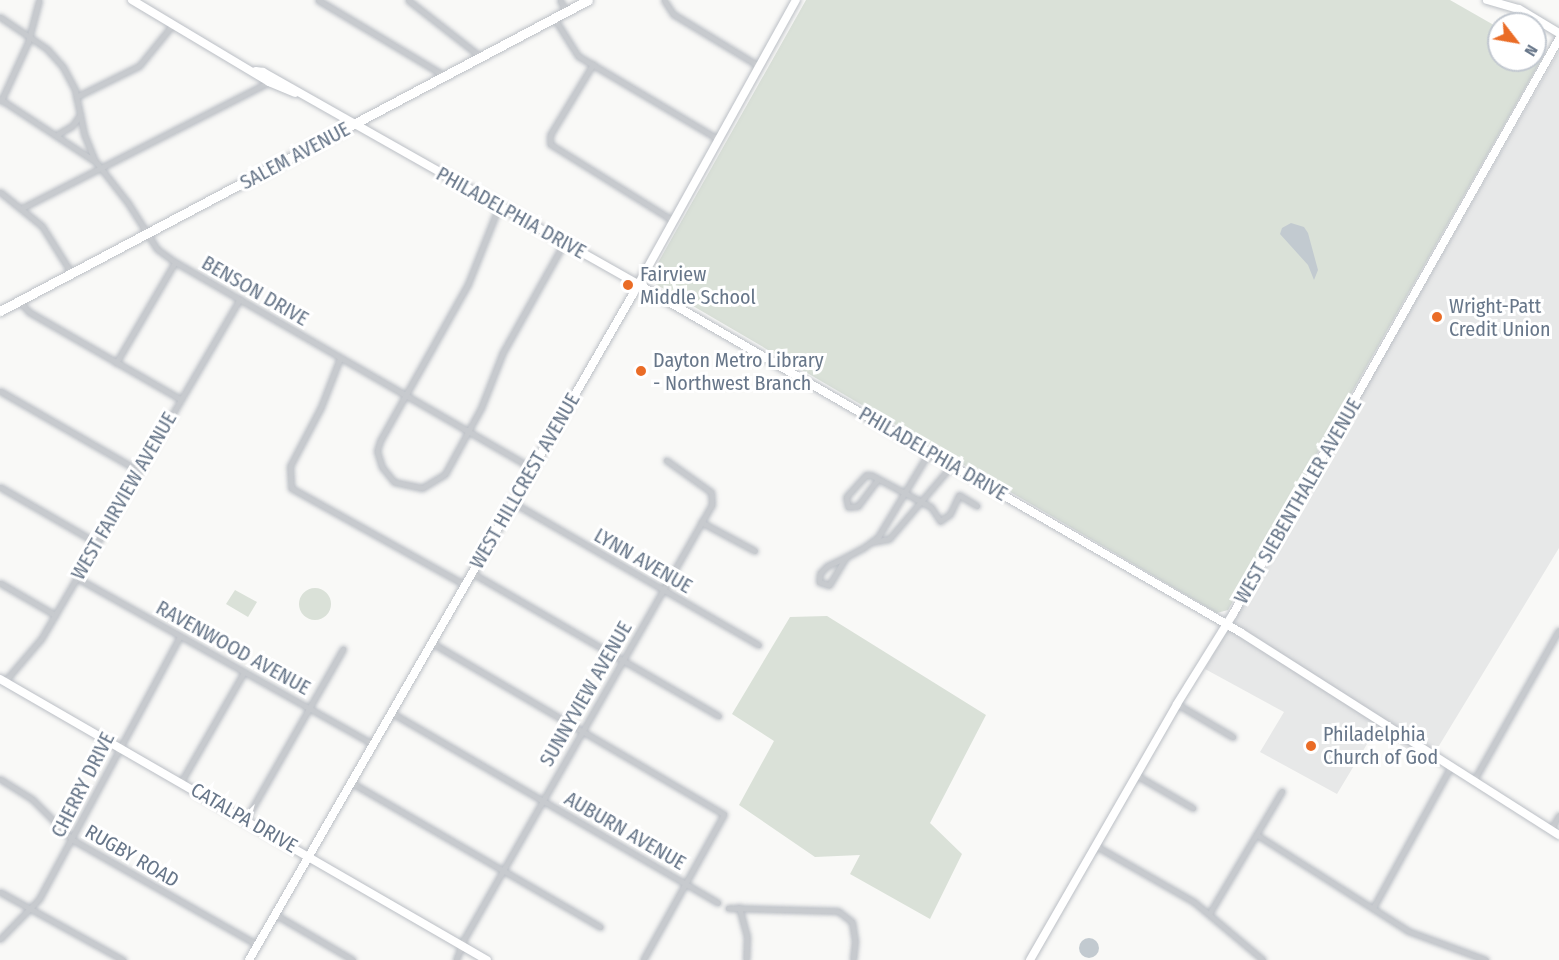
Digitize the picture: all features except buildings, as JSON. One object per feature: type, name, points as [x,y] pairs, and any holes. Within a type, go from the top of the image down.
[{"type":"main road","name":"PHILADELPHIA DRIVE","points":[[132,0],[256,71],[269,82],[296,93]]},
{"type":"main road","name":"SALEM AVENUE","points":[[0,311],[148,235],[588,0]]},
{"type":"main road","name":"WEST HILLCREST AVENUE","points":[[249,960],[311,856],[796,0]]},
{"type":"main road","points":[[1487,0],[1519,9],[1559,33]]},
{"type":"main road","name":"WEST SIEBENTHALER AVENUE","points":[[1030,960],[1559,39]]},
{"type":"main road","name":"PHILADELPHIA DRIVE","points":[[256,71],[263,72],[296,93],[636,283],[952,465],[1224,625],[1559,835]]},
{"type":"main road","name":"CATALPA DRIVE","points":[[2,682],[311,856],[487,960]]},
{"type":"street","points":[[1,100],[30,36],[39,0]]},
{"type":"street","points":[[318,0],[446,77]]},
{"type":"street","points":[[408,0],[481,57]]},
{"type":"street","points":[[560,0],[566,12]]},
{"type":"street","points":[[664,0],[673,14],[759,66]]},
{"type":"street","points":[[0,17],[30,36],[60,63],[76,97],[96,162]]},
{"type":"street","points":[[554,18],[571,48],[593,64],[718,139]]},
{"type":"street","points":[[76,97],[139,66],[174,24]]},
{"type":"street","points":[[593,64],[550,135],[550,144],[672,220]]},
{"type":"street","points":[[22,208],[269,82]]},
{"type":"street","name":"BENSON DRIVE","points":[[1,100],[58,134],[96,162],[157,249],[175,262],[404,397],[532,468]]},
{"type":"street","points":[[58,134],[72,126],[80,116]]},
{"type":"street","points":[[0,192],[22,208],[51,236],[72,274]]},
{"type":"street","points":[[499,206],[472,275],[404,397],[377,451],[382,467],[394,482],[416,488],[435,483],[444,474],[468,432],[503,352],[564,243]]},
{"type":"street","points":[[116,363],[175,262]]},
{"type":"street","name":"WEST FAIRVIEW AVENUE","points":[[2,682],[36,646],[240,299]]},
{"type":"street","points":[[19,301],[29,312],[180,399]]},
{"type":"street","points":[[340,358],[330,388],[290,466],[289,478],[295,492],[465,585]]},
{"type":"street","points":[[0,391],[139,471]]},
{"type":"street","points":[[871,542],[929,452]]},
{"type":"street","name":"SUNNYVIEW AVENUE","points":[[456,960],[503,871],[712,505],[711,492],[666,460]]},
{"type":"street","points":[[846,557],[828,585],[819,582],[820,573],[827,566],[871,542],[889,538],[923,503],[952,465]]},
{"type":"street","points":[[878,479],[858,506],[848,507],[846,497],[864,476],[878,479],[923,503],[940,521],[950,514],[959,495],[977,506]]},
{"type":"street","points":[[0,487],[97,543]]},
{"type":"street","name":"LYNN AVENUE","points":[[512,502],[759,645]]},
{"type":"street","points":[[701,522],[755,551]]},
{"type":"street","points":[[472,573],[719,716]]},
{"type":"street","name":"RAVENWOOD AVENUE","points":[[77,578],[374,745]]},
{"type":"street","points":[[0,583],[55,615]]},
{"type":"street","points":[[1474,780],[1559,630]]},
{"type":"street","name":"CHERRY DRIVE","points":[[0,939],[32,908],[73,840],[87,804],[180,636]]},
{"type":"street","points":[[432,643],[725,815],[643,960]]},
{"type":"street","points":[[246,819],[343,649]]},
{"type":"street","points":[[181,782],[244,672]]},
{"type":"street","points":[[1177,704],[1233,737]]},
{"type":"street","name":"AUBURN AVENUE","points":[[392,713],[718,903]]},
{"type":"street","points":[[1373,908],[1452,766]]},
{"type":"street","points":[[1136,775],[1193,808]]},
{"type":"street","name":"RUGBY ROAD","points":[[0,779],[32,799],[73,840],[258,945]]},
{"type":"street","points":[[352,783],[600,927]]},
{"type":"street","points":[[1209,914],[1282,791]]},
{"type":"street","points":[[1551,829],[1559,815]]},
{"type":"street","points":[[1257,835],[1418,936],[1486,960]]},
{"type":"street","points":[[1096,846],[1209,914],[1263,960]]},
{"type":"street","points":[[0,891],[123,960]]},
{"type":"street","points":[[739,907],[747,936],[746,960]]},
{"type":"street","points":[[728,908],[838,911],[852,922],[855,941],[853,960]]},
{"type":"street","points":[[276,915],[353,960]]},
{"type":"shaded area","points":[[806,0],[1450,0],[1487,21],[1487,72],[1534,72],[1228,610],[1217,613],[652,282],[650,277]]},
{"type":"shaded area","points":[[1559,51],[1559,548],[1434,754],[1432,765],[1376,729],[1337,794],[1260,752],[1284,712],[1205,669]]},
{"type":"shaded area","points":[[1291,223],[1304,227],[1308,233],[1318,270],[1314,280],[1308,265],[1280,234],[1282,228]]},
{"type":"shaded area","points":[[315,588],[326,593],[331,604],[326,615],[315,620],[304,615],[299,604],[304,593]]},
{"type":"shaded area","points":[[235,590],[257,602],[248,617],[226,604]]},
{"type":"shaded area","points":[[827,616],[986,715],[930,823],[962,854],[930,919],[850,874],[860,855],[815,857],[739,805],[774,741],[732,714],[790,617]]},
{"type":"shaded area","points":[[1089,938],[1096,941],[1099,948],[1096,955],[1089,958],[1082,955],[1079,948],[1082,941]]},
{"type":"place","name":"Fairview Middle School","points":[[628,285]]},
{"type":"place","name":"Wright-Patt Credit Union","points":[[1437,317]]},
{"type":"place","name":"Dayton Metro Library - Northwest Branch","points":[[641,371]]},
{"type":"place","name":"Philadelphia Church of God","points":[[1311,746]]}]
